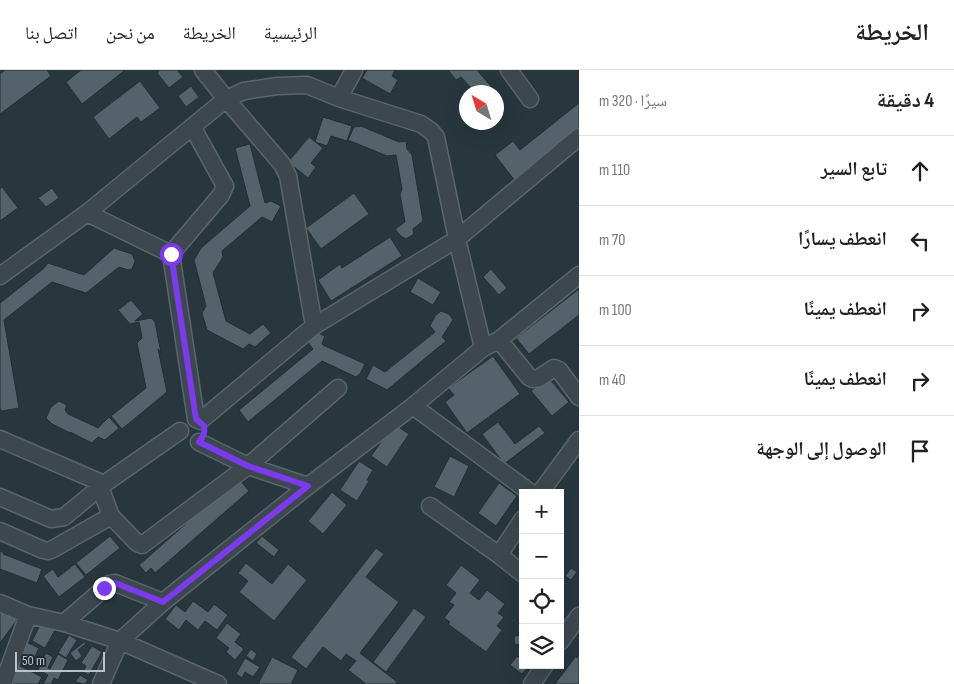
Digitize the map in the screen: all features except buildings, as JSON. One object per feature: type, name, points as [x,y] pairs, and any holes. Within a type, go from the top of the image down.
[{"type":"street","points":[[203,70],[282,164],[288,176],[314,326]]},
{"type":"street","points":[[339,98],[354,70]]},
{"type":"street","points":[[510,70],[530,100]]},
{"type":"street","points":[[0,276],[87,213],[226,99],[256,88],[296,84],[421,124],[436,137],[483,348]]},
{"type":"street","points":[[193,128],[225,186],[221,195],[171,254],[198,420]]},
{"type":"street","points":[[198,420],[314,326],[457,238],[579,137]]},
{"type":"street","points":[[87,213],[171,254]]},
{"type":"street","points":[[101,684],[120,641],[163,602],[308,486],[413,406],[483,348],[499,340],[579,275]]},
{"type":"street","points":[[499,340],[529,377],[533,379],[539,378],[554,368],[559,370],[579,397]]},
{"type":"street","points":[[0,439],[102,486],[111,516],[142,545],[248,466],[338,388]]},
{"type":"street","points":[[413,406],[526,489]]},
{"type":"street","points":[[0,497],[51,520],[57,520],[64,517],[102,486],[180,431],[185,421],[190,418],[198,420],[204,426],[205,432],[199,442]]},
{"type":"street","points":[[180,431],[184,440],[188,443],[199,442],[248,466],[308,486]]},
{"type":"street","points":[[543,489],[579,440]]},
{"type":"street","points":[[430,506],[519,571]]},
{"type":"street","points":[[0,531],[48,551],[111,516]]},
{"type":"street","points":[[499,555],[519,524]]},
{"type":"street","points":[[64,623],[108,584],[115,583],[163,602]]},
{"type":"street","points":[[0,603],[28,615],[64,623],[120,641],[218,684]]},
{"type":"street","points":[[3,684],[28,615]]},
{"type":"street","points":[[564,634],[570,623]]},
{"type":"route","points":[[104,588],[108,584],[115,583],[163,602],[308,486],[248,466],[199,442],[205,432],[204,426],[196,419],[171,254]]}]
